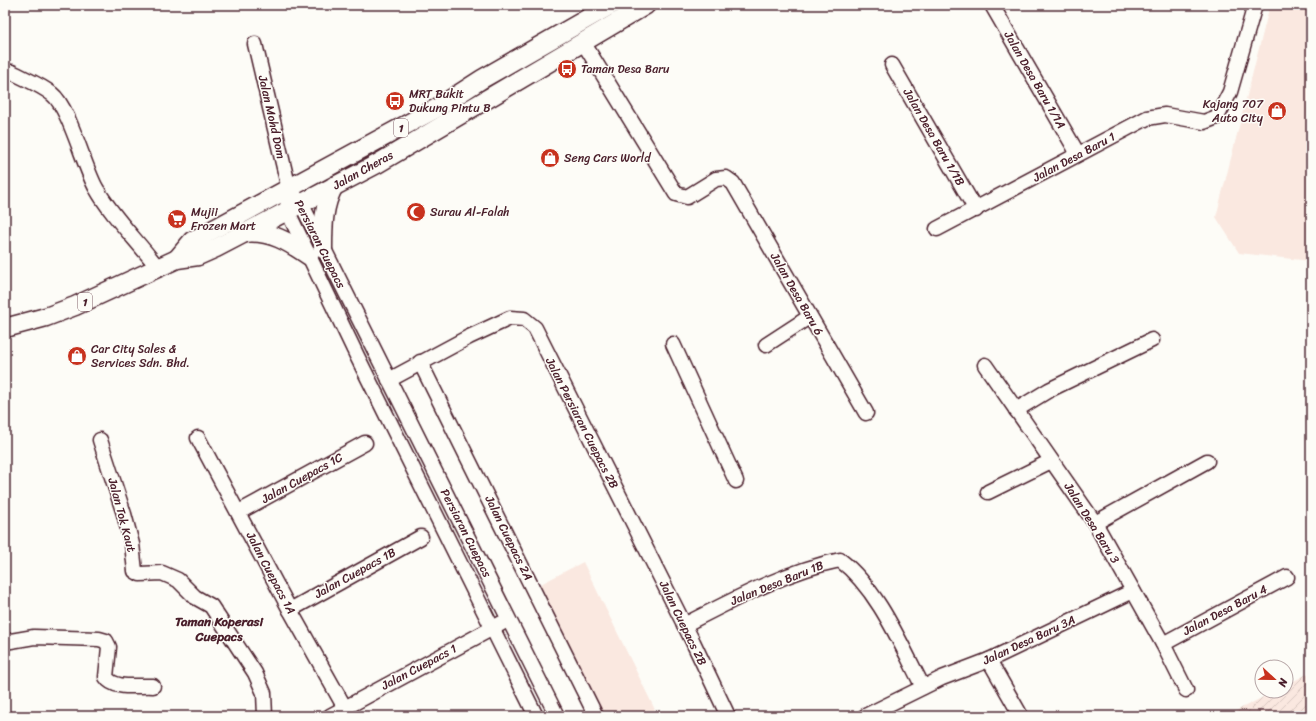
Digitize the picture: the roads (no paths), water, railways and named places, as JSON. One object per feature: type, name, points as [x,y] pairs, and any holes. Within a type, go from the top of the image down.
[{"type":"main road","name":"Jalan Cheras","points":[[177,260],[192,241],[437,108],[482,79],[611,5]]},
{"type":"main road","name":"Jalan Cheras","points":[[5,328],[46,317],[75,306],[177,260],[198,256],[242,234],[377,164],[646,5]]},
{"type":"main road","points":[[242,234],[253,232],[274,235],[316,252],[327,200],[334,186]]},
{"type":"street","name":"Jalan Desa Baru 1","points":[[937,229],[976,210],[1147,118],[1165,115],[1204,122],[1217,117],[1230,92],[1255,5]]},
{"type":"street","name":"Jalan Desa Baru 1/1A","points":[[993,7],[1078,154]]},
{"type":"street","name":"Jalan Desa Baru 6","points":[[583,42],[676,194],[687,197],[716,179],[726,178],[733,183],[809,317],[866,413]]},
{"type":"street","name":"Jalan Mohd Dom","points":[[255,44],[289,189]]},
{"type":"street","name":"Jalan Desa Baru 1/1B","points":[[892,65],[976,210]]},
{"type":"street","points":[[5,72],[12,72],[53,95],[64,111],[96,188],[118,220],[145,250],[158,268]]},
{"type":"street","name":"Persiaran Cuepacs","points":[[289,189],[294,206],[316,252],[357,356],[536,716]]},
{"type":"street","name":"Persiaran Cuepacs","points":[[316,252],[389,380],[557,716]]},
{"type":"street","points":[[766,345],[809,317]]},
{"type":"street","name":"Jalan Persiaran Cuepacs 2B","points":[[420,362],[510,318],[524,319],[535,328],[636,530]]},
{"type":"street","points":[[1016,410],[1049,390],[1152,340]]},
{"type":"street","points":[[673,344],[736,481]]},
{"type":"street","points":[[389,380],[420,362]]},
{"type":"street","name":"Jalan Cuepacs 2A","points":[[420,362],[596,716]]},
{"type":"street","name":"Jalan Desa Baru 3","points":[[986,365],[1094,523],[1163,644],[1186,690]]},
{"type":"street","name":"Jalan Cuepacs 1A","points":[[198,438],[239,512],[290,610],[345,708]]},
{"type":"street","name":"Jalan Tok Kaut","points":[[100,440],[124,514],[132,544],[135,571],[140,574],[162,573],[178,580],[195,597],[211,606],[255,673],[264,693],[265,716]]},
{"type":"street","name":"Jalan Cuepacs 1C","points":[[239,512],[365,443]]},
{"type":"street","points":[[988,492],[1051,461]]},
{"type":"street","points":[[1094,523],[1207,461]]},
{"type":"street","name":"Jalan Cuepacs 2B","points":[[636,530],[728,716]]},
{"type":"street","name":"Jalan Cuepacs 1B","points":[[290,610],[421,537]]},
{"type":"street","name":"Jalan Desa Baru 1B","points":[[684,625],[740,596],[820,564],[840,560],[853,570],[887,617],[923,687]]},
{"type":"street","name":"Jalan Desa Baru 4","points":[[1163,644],[1288,577]]},
{"type":"street","name":"Jalan Desa Baru 3A","points":[[865,716],[923,687],[989,660],[1133,592]]},
{"type":"street","name":"Jalan Cuepacs 1","points":[[330,716],[509,619]]},
{"type":"street","points":[[5,642],[34,637],[99,639],[106,641],[110,647],[106,677],[109,682],[116,684],[153,686]]},
{"type":"street","points":[[989,660],[1021,716]]},
{"type":"place","name":"Taman Desa Baru","points":[[567,69]]},
{"type":"place","name":"MRT Bukit Dukung Pintu B","points":[[395,101]]},
{"type":"place","name":"Kajang 707 Auto City","points":[[1277,111]]},
{"type":"place","name":"Seng Cars World","points":[[550,158]]},
{"type":"place","name":"Surau Al-Falah","points":[[416,212]]},
{"type":"place","name":"Mujii Frozen Mart","points":[[177,219]]},
{"type":"place","name":"Car City Sales & Services Sdn. Bhd.","points":[[77,356]]},
{"type":"district","name":"Taman Koperasi Cuepacs","points":[[219,628]]}]
